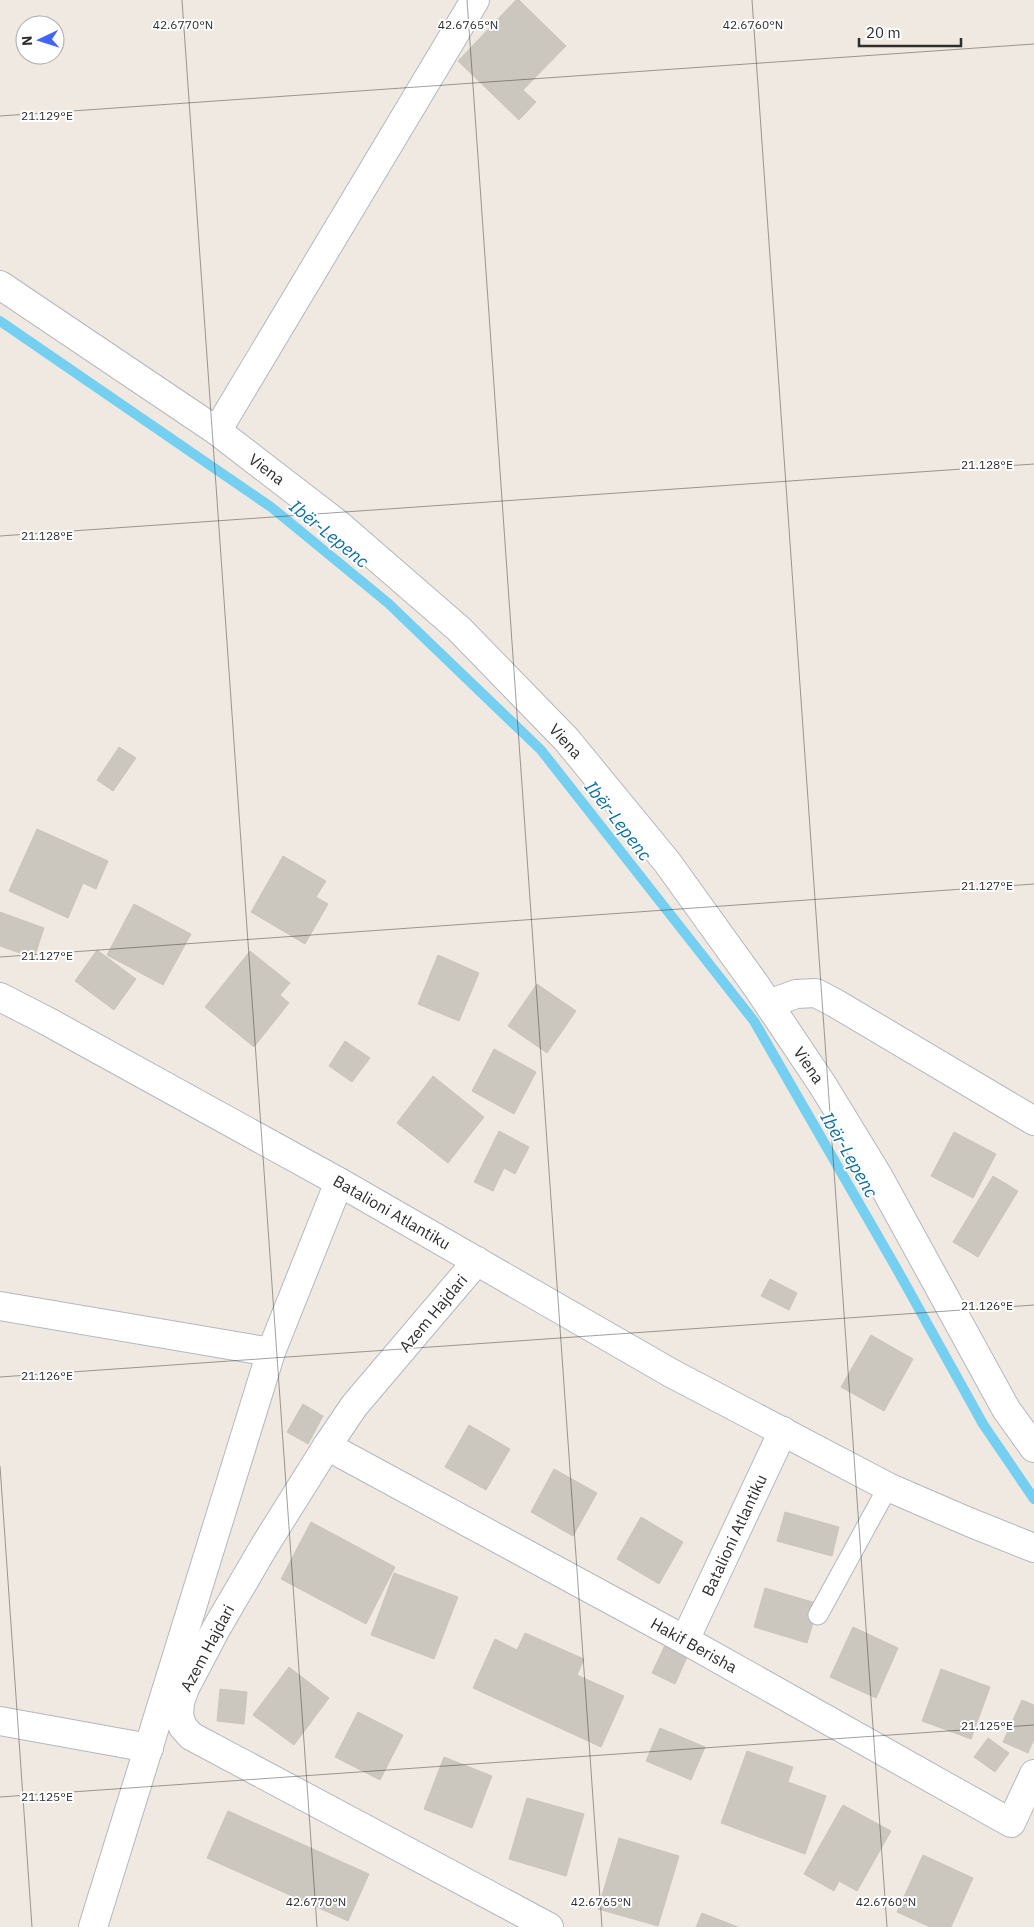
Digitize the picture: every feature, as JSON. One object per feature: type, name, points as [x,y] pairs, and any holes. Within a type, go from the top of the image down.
[{"type":"street","points":[[217,431],[475,0]]},
{"type":"street","name":"Viena","points":[[0,285],[217,431],[338,524],[451,622],[566,739],[667,862],[769,1004],[822,1084],[877,1174],[1002,1400],[1034,1448]]},
{"type":"street","points":[[769,1004],[796,994],[816,993],[835,1002],[1034,1120]]},
{"type":"street","name":"Batalioni Atlantiku","points":[[0,997],[339,1182],[671,1373],[888,1487],[1034,1548]]},
{"type":"street","points":[[94,1927],[270,1352],[339,1182]]},
{"type":"street","name":"Azem Hajdari","points":[[477,1261],[354,1406],[327,1446],[265,1545],[216,1629],[185,1688],[180,1702],[179,1716],[183,1727],[191,1736],[549,1927]]},
{"type":"street","points":[[0,1306],[270,1352]]},
{"type":"street","name":"Batalioni Atlantiku","points":[[685,1640],[783,1431]]},
{"type":"street","name":"Hakif Berisha","points":[[327,1446],[685,1640],[1011,1823],[1034,1774]]},
{"type":"street","points":[[0,1721],[149,1748]]},
{"type":"lane","points":[[818,1615],[888,1487]]},
{"type":"building","points":[[516,0],[519,0],[566,46],[523,90],[536,102],[519,120],[458,61]]},
{"type":"building","points":[[119,747],[136,758],[113,791],[97,780]]},
{"type":"building","points":[[37,829],[108,861],[96,889],[83,883],[68,918],[9,891]]},
{"type":"building","points":[[283,856],[326,881],[316,897],[328,904],[305,944],[251,912]]},
{"type":"building","points":[[134,904],[191,934],[163,985],[107,955]]},
{"type":"building","points":[[0,912],[44,928],[34,958],[0,946]]},
{"type":"building","points":[[97,950],[136,979],[114,1010],[75,981]]},
{"type":"building","points":[[250,951],[290,983],[280,995],[289,1003],[254,1047],[205,1007]]},
{"type":"building","points":[[438,955],[479,973],[459,1021],[418,1004]]},
{"type":"building","points":[[537,984],[576,1011],[547,1053],[508,1026]]},
{"type":"building","points":[[345,1041],[370,1058],[352,1082],[329,1066]]},
{"type":"building","points":[[494,1049],[536,1072],[514,1114],[472,1091]]},
{"type":"building","points":[[433,1076],[484,1117],[448,1163],[397,1123]]},
{"type":"building","points":[[499,1131],[529,1147],[515,1174],[504,1168],[493,1191],[474,1182]]},
{"type":"building","points":[[954,1132],[996,1154],[973,1198],[931,1176]]},
{"type":"building","points":[[993,1176],[1018,1191],[978,1257],[953,1242]]},
{"type":"building","points":[[770,1279],[797,1293],[789,1310],[761,1296]]},
{"type":"building","points":[[871,1335],[913,1359],[884,1411],[841,1387]]},
{"type":"building","points":[[303,1404],[323,1416],[308,1444],[287,1432]]},
{"type":"building","points":[[469,1425],[510,1449],[486,1490],[445,1467]]},
{"type":"building","points":[[554,1469],[597,1493],[573,1536],[531,1512]]},
{"type":"building","points":[[785,1512],[839,1527],[832,1556],[777,1541]]},
{"type":"building","points":[[641,1517],[683,1542],[659,1584],[617,1559]]},
{"type":"building","points":[[311,1522],[395,1567],[366,1624],[281,1579]]},
{"type":"building","points":[[394,1573],[458,1597],[434,1659],[371,1635]]},
{"type":"building","points":[[765,1588],[819,1604],[807,1643],[754,1627]]},
{"type":"building","points":[[853,1627],[898,1648],[876,1698],[830,1677]]},
{"type":"building","points":[[525,1633],[584,1659],[577,1675],[624,1696],[601,1747],[473,1688],[495,1639],[517,1650]]},
{"type":"building","points":[[665,1645],[688,1655],[675,1684],[652,1673]]},
{"type":"building","points":[[289,1667],[329,1698],[294,1745],[253,1715]]},
{"type":"building","points":[[941,1669],[990,1687],[971,1739],[922,1721]]},
{"type":"building","points":[[220,1689],[247,1692],[244,1724],[217,1721]]},
{"type":"building","points":[[1022,1700],[1034,1705],[1034,1739],[1028,1753],[1003,1742]]},
{"type":"building","points":[[358,1712],[403,1735],[380,1780],[335,1757]]},
{"type":"building","points":[[660,1728],[705,1747],[691,1780],[646,1761]]},
{"type":"building","points":[[988,1738],[1009,1753],[995,1772],[974,1757]]},
{"type":"building","points":[[747,1751],[793,1767],[788,1782],[826,1796],[805,1854],[721,1823]]},
{"type":"building","points":[[444,1757],[492,1776],[472,1828],[424,1809]]},
{"type":"building","points":[[527,1798],[584,1814],[566,1876],[509,1859]]},
{"type":"building","points":[[843,1805],[891,1831],[857,1891],[839,1881],[834,1891],[804,1874]]},
{"type":"building","points":[[228,1811],[369,1874],[348,1921],[207,1858]]},
{"type":"building","points":[[619,1838],[679,1856],[658,1926],[598,1909]]},
{"type":"building","points":[[923,1855],[973,1878],[951,1927],[930,1927],[897,1912]]},
{"type":"building","points":[[702,1913],[738,1927],[696,1927]]},
{"type":"waterway","name":"Ibër-Lepenc","points":[[0,321],[271,507],[388,603],[541,750],[754,1021],[898,1271],[983,1424],[1034,1499]]}]
